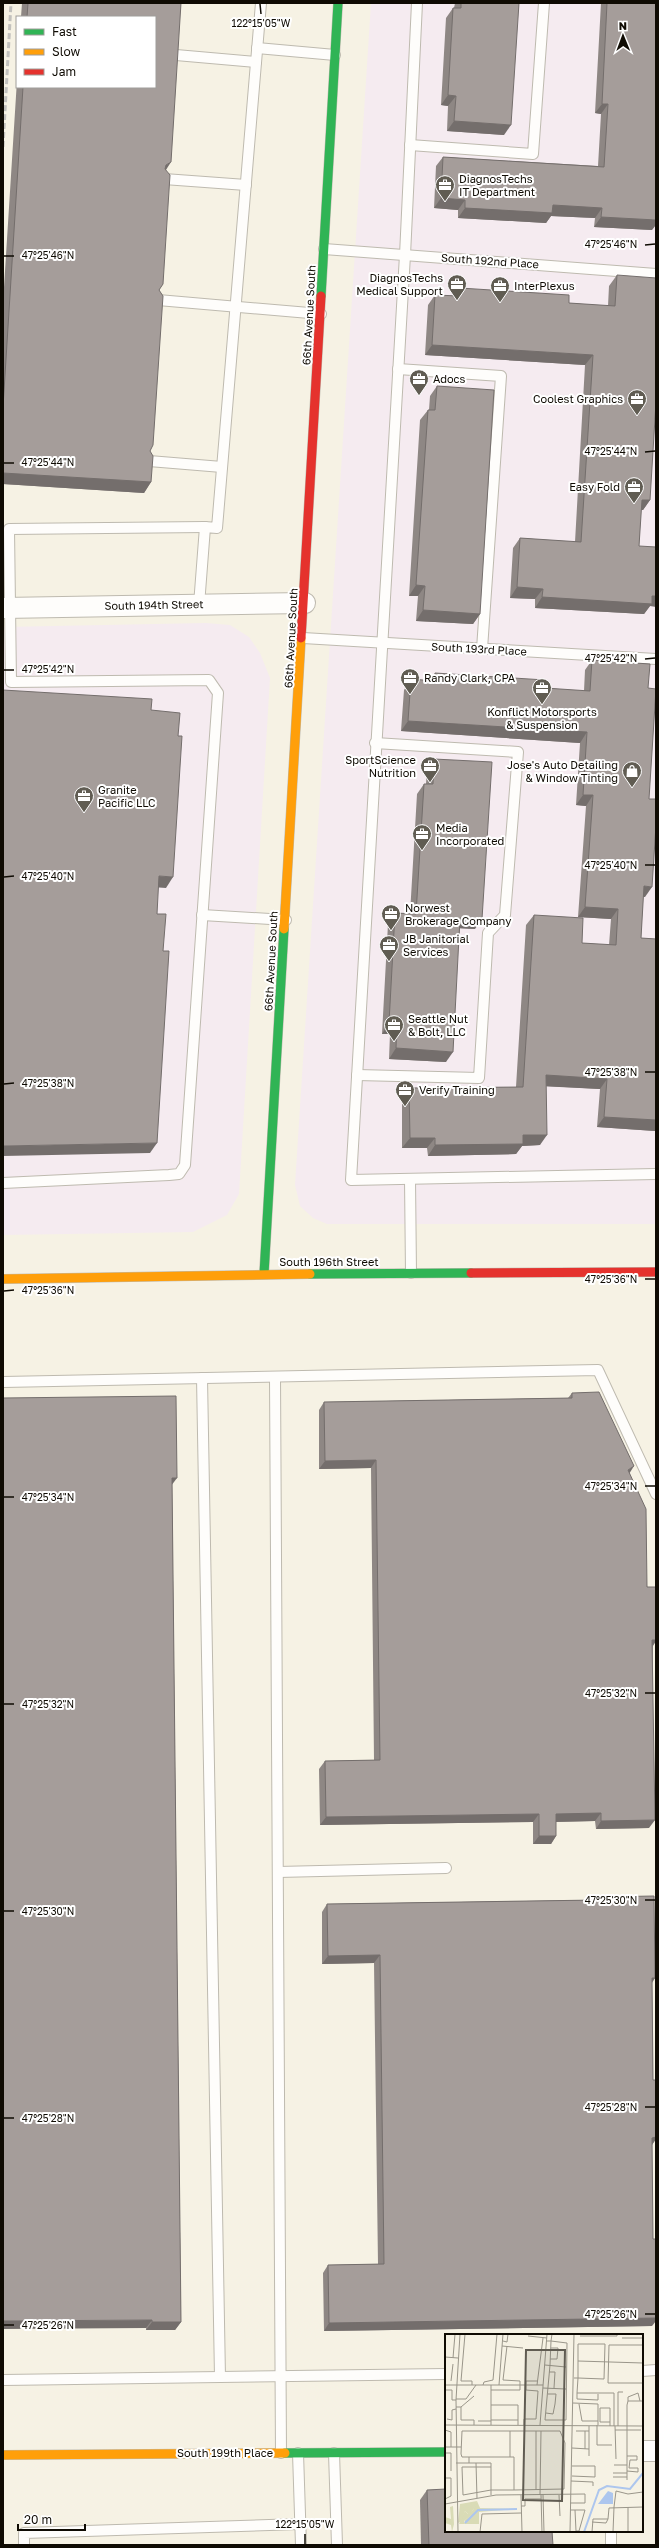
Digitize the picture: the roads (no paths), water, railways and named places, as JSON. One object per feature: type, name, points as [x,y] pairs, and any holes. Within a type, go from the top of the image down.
[{"type":"street","name":"66th Avenue South","points":[[264,1274],[303,638],[338,3]]},
{"type":"street","name":"South 194th Street","points":[[6,608],[305,603]]},
{"type":"street","name":"South 196th Street","points":[[3,1279],[264,1274],[656,1272]]},
{"type":"street","points":[[643,2451],[656,2451]]},
{"type":"street","name":"South 199th Place","points":[[3,2455],[445,2452]]},
{"type":"lane","points":[[3,1183],[180,1174],[185,1165],[218,693],[209,680],[11,682],[6,608],[9,529],[217,528],[261,3]]},
{"type":"lane","points":[[417,3],[405,255],[375,743],[351,1180],[656,1174]]},
{"type":"lane","points":[[410,145],[533,154],[544,3]]},
{"type":"lane","points":[[257,48],[335,55]]},
{"type":"lane","points":[[176,55],[256,62]]},
{"type":"lane","points":[[164,179],[246,186]]},
{"type":"lane","name":"South 192nd Place","points":[[324,248],[656,274]]},
{"type":"lane","points":[[158,300],[321,314]]},
{"type":"lane","points":[[398,369],[501,376],[482,649]]},
{"type":"lane","points":[[149,461],[222,467]]},
{"type":"lane","points":[[199,605],[205,527]]},
{"type":"lane","name":"South 193rd Place","points":[[303,638],[656,659]]},
{"type":"lane","points":[[357,1075],[479,1078],[488,933],[505,915],[518,752],[375,743]]},
{"type":"lane","points":[[202,915],[286,920]]},
{"type":"lane","points":[[410,1179],[411,1273]]},
{"type":"lane","points":[[3,1382],[598,1370],[656,1494]]},
{"type":"lane","points":[[275,1377],[281,2453]]},
{"type":"lane","points":[[202,1378],[220,2377]]},
{"type":"lane","points":[[278,1872],[446,1868]]},
{"type":"lane","points":[[643,2371],[656,2370]]},
{"type":"lane","points":[[3,2380],[445,2374]]},
{"type":"lane","points":[[298,2453],[301,2545]]},
{"type":"lane","points":[[334,2453],[337,2545]]},
{"type":"lane","points":[[24,2545],[24,2533],[300,2524]]},
{"type":"lane","points":[[611,2532],[611,2545]]},
{"type":"railway","points":[[3,147],[11,3]]},
{"type":"place","name":"DiagnosTechs IT Department","points":[[445,202]]},
{"type":"place","name":"DiagnosTechs Medical Support","points":[[457,301]]},
{"type":"place","name":"InterPlexus","points":[[500,303]]},
{"type":"place","name":"Adocs","points":[[419,396]]},
{"type":"place","name":"Coolest Graphics","points":[[637,416]]},
{"type":"place","name":"Easy Fold","points":[[634,504]]},
{"type":"place","name":"Randy Clark, CPA","points":[[410,695]]},
{"type":"place","name":"Konflict Motorsports & Suspension","points":[[542,705]]},
{"type":"place","name":"SportScience Nutrition","points":[[430,783]]},
{"type":"place","name":"Jose's Auto Detailing & Window Tinting","points":[[632,788]]},
{"type":"place","name":"Granite Pacific LLC","points":[[84,813]]},
{"type":"place","name":"Media Incorporated","points":[[422,851]]},
{"type":"place","name":"Norwest Brokerage Company","points":[[391,931]]},
{"type":"place","name":"JB Janitorial Services","points":[[389,962]]},
{"type":"place","name":"Seattle Nut & Bolt, LLC","points":[[394,1042]]},
{"type":"place","name":"Verify Training","points":[[405,1107]]}]
